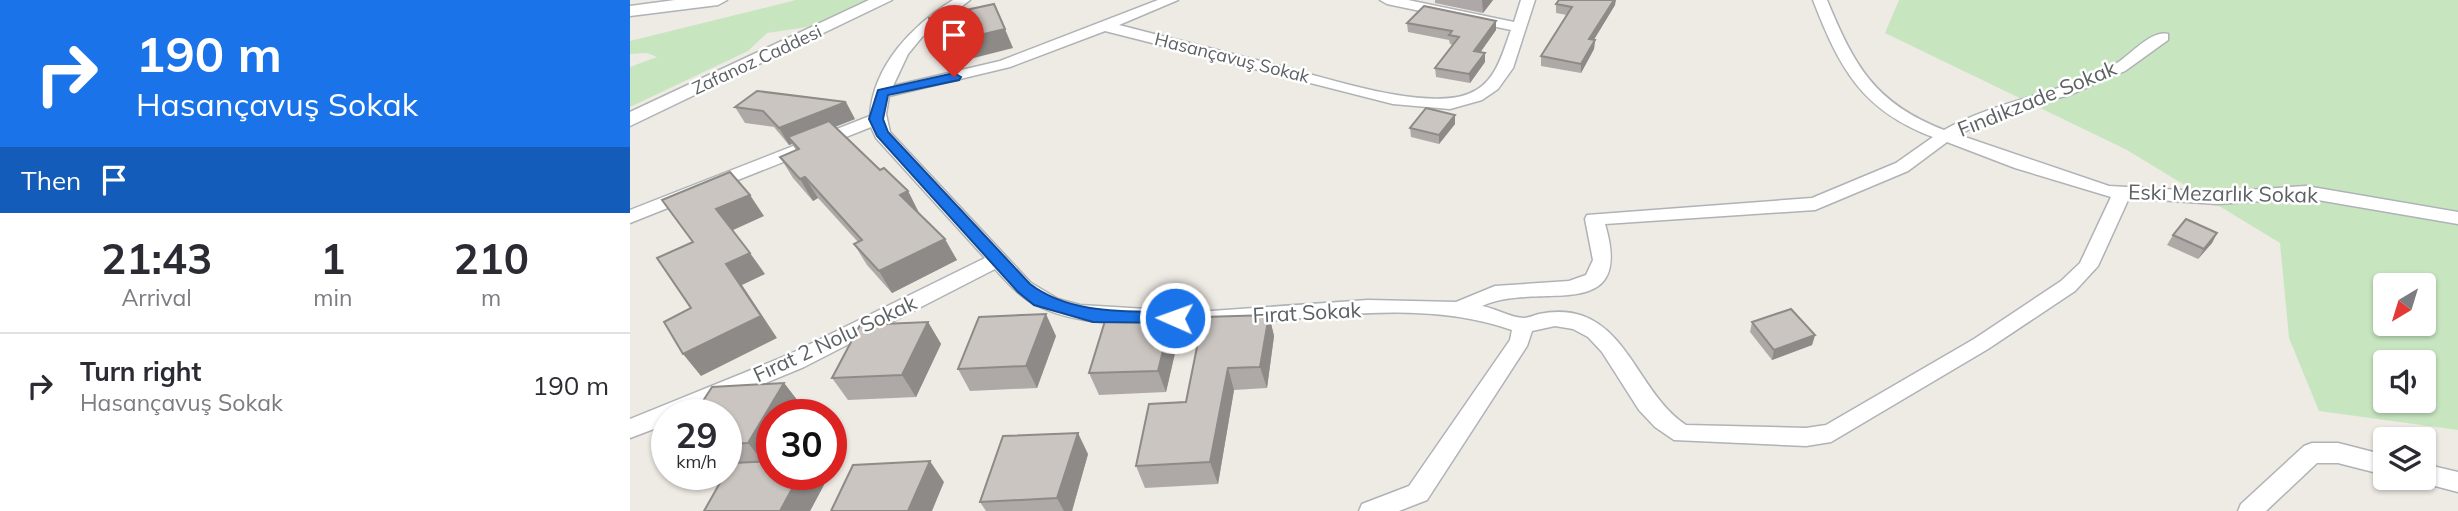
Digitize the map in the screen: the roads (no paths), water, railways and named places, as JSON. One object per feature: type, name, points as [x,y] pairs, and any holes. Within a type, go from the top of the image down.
[{"type":"street","points":[[630,11],[718,0]]},
{"type":"street","name":"Zafanoz Caddesi","points":[[630,120],[883,0]]},
{"type":"street","points":[[630,217],[876,119],[882,93],[899,52],[918,32],[963,0]]},
{"type":"street","points":[[882,93],[1005,64],[1171,0]]},
{"type":"street","points":[[1387,0],[1519,27]]},
{"type":"street","name":"Hasançavuş Sokak","points":[[1104,26],[1393,99],[1450,104],[1476,96],[1492,86],[1505,68],[1528,0]]},
{"type":"street","name":"Eski Mezarlık Sokak","points":[[1820,0],[1846,60],[1882,101],[1920,128],[2021,164],[2122,192],[2217,198],[2305,192],[2458,218]]},
{"type":"street","name":"Fındıkzade Sokak","points":[[1945,136],[1976,119],[2036,98],[2064,92],[2120,68],[2163,37]]},
{"type":"street","name":"Fırat Sokak","points":[[876,119],[881,134],[1040,301],[1093,316],[1203,319],[1319,310],[1455,311],[1503,316],[1522,326]]},
{"type":"street","points":[[1455,311],[1491,294],[1517,289],[1572,289],[1593,281],[1600,273],[1603,257],[1594,219],[1815,204],[1902,167],[1945,136]]},
{"type":"street","points":[[1371,511],[1422,505],[1520,341],[1522,326],[1555,319],[1580,321],[1597,330],[1641,399],[1664,425],[1682,434],[1806,437],[1830,433],[1981,344],[2068,286],[2088,266],[2122,192]]},
{"type":"street","name":"Fırat 2 Nolu Sokak","points":[[630,429],[796,361],[998,259]]},
{"type":"street","points":[[2250,511],[2312,453],[2338,453],[2373,462]]},
{"type":"street","points":[[2436,477],[2458,482]]}]
